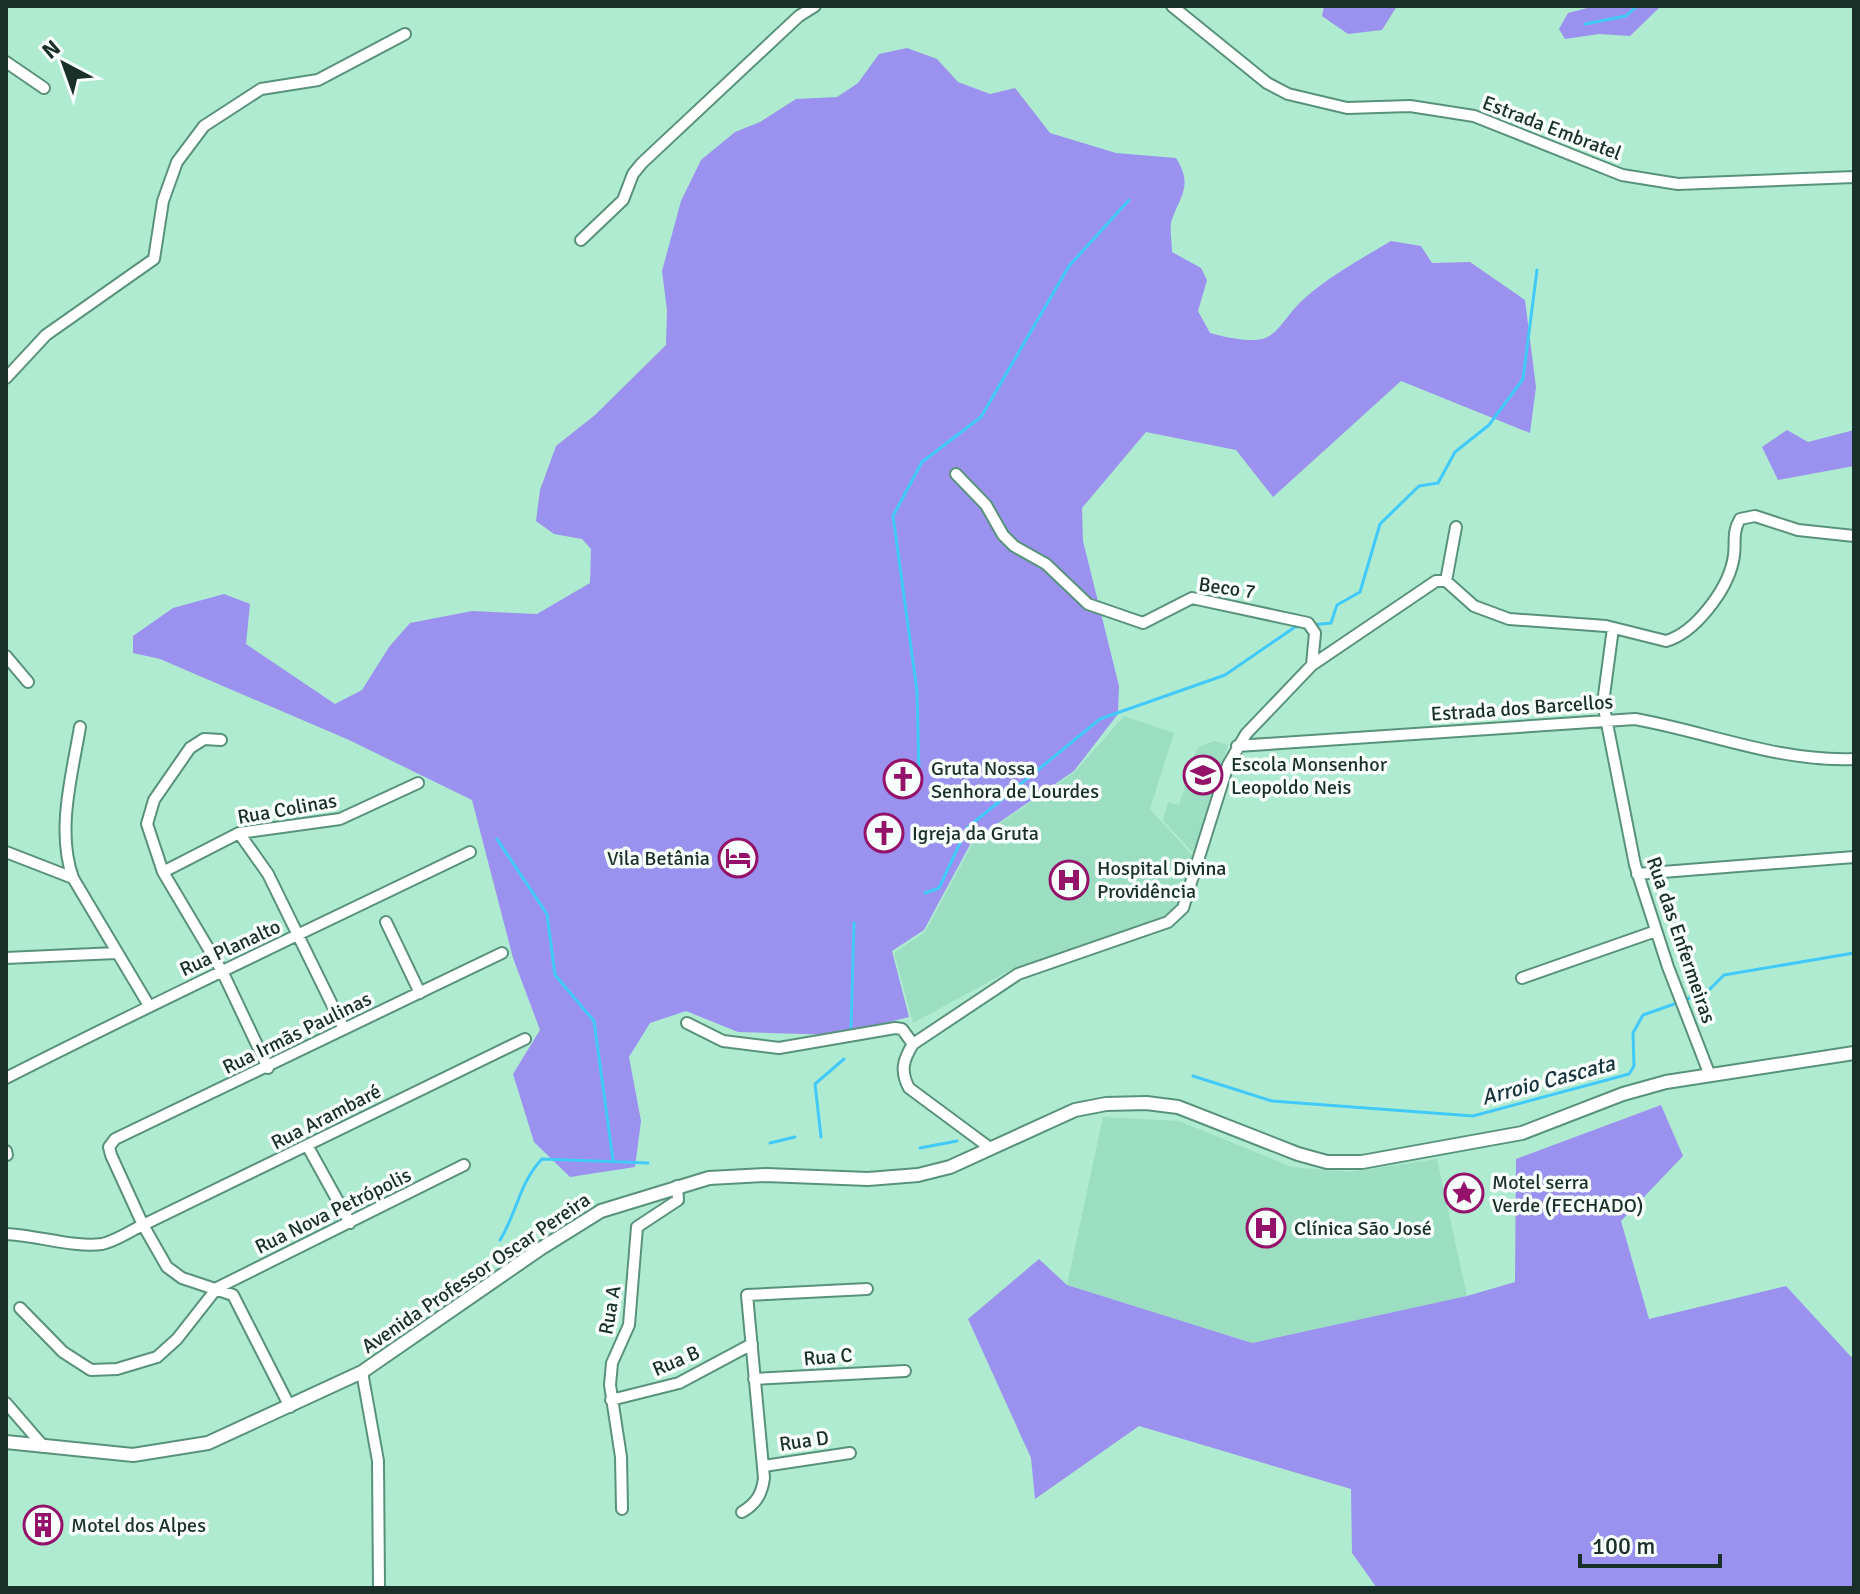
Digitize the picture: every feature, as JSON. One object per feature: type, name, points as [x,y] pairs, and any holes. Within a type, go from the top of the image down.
[{"type":"main road","name":"Avenida Professor Oscar Pereira","points":[[6,1442],[133,1455],[208,1443],[362,1372],[581,1222],[625,1201],[677,1186],[725,1176],[868,1179],[918,1175],[950,1167],[1075,1110],[1106,1104],[1146,1103],[1178,1107],[1298,1154],[1327,1162],[1362,1162],[1522,1133],[1623,1094],[1709,1073],[1854,1053]]},
{"type":"street","points":[[581,240],[623,200],[633,174],[661,145],[788,26],[815,6]]},
{"type":"street","name":"Estrada Embratel","points":[[1172,6],[1267,83],[1288,94],[1347,108],[1410,106],[1474,116],[1622,175],[1678,184],[1854,177]]},
{"type":"street","points":[[6,378],[46,335],[154,259],[163,201],[177,162],[204,126],[261,89],[318,80],[367,57],[405,34]]},
{"type":"street","points":[[6,62],[44,88]]},
{"type":"street","name":"Beco 7","points":[[956,474],[986,505],[1014,546],[1046,564],[1088,604],[1143,623],[1192,598],[1308,623],[1315,633],[1312,665]]},
{"type":"street","points":[[990,1148],[909,1088],[903,1077],[904,1059],[913,1044],[1018,974],[1168,922],[1183,908],[1237,746],[1312,665],[1436,581],[1446,581],[1474,606],[1509,619],[1613,628],[1666,641],[1690,626],[1729,577],[1734,556],[1732,532],[1740,519],[1755,516],[1798,530],[1854,536]]},
{"type":"street","points":[[1446,581],[1456,527]]},
{"type":"street","name":"Rua das Enfermeiras","points":[[1613,628],[1603,703],[1637,874],[1709,1073]]},
{"type":"street","points":[[6,656],[28,682]]},
{"type":"street","name":"Estrada dos Barcellos","points":[[1237,746],[1607,719],[1686,728],[1814,760],[1854,759]]},
{"type":"street","points":[[80,727],[68,803],[65,857],[73,878],[148,1004]]},
{"type":"street","points":[[221,740],[204,739],[190,748],[154,800],[147,824],[163,872],[223,973],[268,1068]]},
{"type":"street","name":"Rua Colinas","points":[[163,872],[239,833],[340,819],[418,783]]},
{"type":"street","points":[[239,833],[268,874],[344,1029]]},
{"type":"street","points":[[6,852],[73,878]]},
{"type":"street","name":"Rua Planalto","points":[[6,1078],[148,1004],[223,973],[470,852]]},
{"type":"street","points":[[1637,874],[1854,857]]},
{"type":"street","points":[[386,922],[420,993]]},
{"type":"street","points":[[1522,978],[1656,931]]},
{"type":"street","points":[[6,958],[116,953]]},
{"type":"street","name":"Rua Irmãs Paulinas","points":[[143,1225],[109,1147],[115,1139],[502,953]]},
{"type":"street","points":[[687,1023],[723,1041],[779,1048],[895,1028],[902,1029],[913,1044]]},
{"type":"street","name":"Rua Arambaré","points":[[6,1234],[40,1235],[84,1245],[105,1243],[525,1039]]},
{"type":"street","points":[[308,1147],[350,1223]]},
{"type":"street","name":"Rua Nova Petrópolis","points":[[217,1288],[464,1165]]},
{"type":"street","name":"Rua A","points":[[622,1509],[621,1457],[611,1400],[612,1363],[629,1325],[637,1255],[634,1234],[644,1221],[678,1200],[677,1186]]},
{"type":"street","points":[[143,1225],[167,1267],[182,1278],[233,1295],[290,1407]]},
{"type":"street","points":[[20,1308],[75,1363],[91,1370],[117,1369],[157,1357],[177,1339],[217,1288]]},
{"type":"street","points":[[742,1512],[753,1505],[763,1490],[764,1466],[747,1295],[867,1289]]},
{"type":"street","name":"Rua B","points":[[611,1400],[679,1383],[752,1344]]},
{"type":"street","name":"Rua C","points":[[754,1379],[905,1371]]},
{"type":"street","points":[[362,1372],[378,1461],[379,1588]]},
{"type":"street","points":[[6,1403],[45,1448]]},
{"type":"street","name":"Rua D","points":[[764,1466],[850,1453]]},
{"type":"shaded area","points":[[1324,6],[1397,6],[1382,30],[1348,34],[1322,16]]},
{"type":"shaded area","points":[[1595,6],[1661,6],[1630,36],[1599,34],[1565,39],[1559,29],[1568,13]]},
{"type":"shaded area","points":[[907,48],[937,59],[958,82],[990,94],[1015,88],[1050,133],[1116,153],[1176,158],[1185,183],[1171,223],[1172,252],[1201,268],[1207,280],[1198,311],[1210,333],[1235,339],[1265,338],[1317,288],[1391,241],[1421,246],[1432,263],[1470,262],[1525,300],[1536,387],[1530,433],[1401,381],[1273,497],[1236,450],[1146,432],[1082,508],[1083,541],[1119,686],[1118,714],[1074,771],[972,841],[924,930],[892,951],[909,1017],[836,1035],[738,1032],[686,1011],[650,1023],[629,1057],[641,1121],[635,1167],[570,1177],[534,1142],[513,1074],[540,1030],[513,958],[472,800],[349,740],[160,659],[133,653],[133,636],[173,608],[224,594],[250,604],[246,644],[335,704],[362,690],[389,647],[410,623],[472,611],[537,614],[590,583],[591,549],[582,539],[554,534],[536,521],[540,490],[556,446],[595,415],[666,345],[667,310],[662,271],[681,201],[701,160],[735,132],[760,122],[796,99],[837,97],[858,83],[879,54]]},
{"type":"shaded area","points":[[1787,430],[1808,442],[1854,430],[1854,466],[1778,480],[1762,447]]},
{"type":"shaded area","name":"Hospital Divina Providência","points":[[1124,716],[1174,733],[1150,809],[1193,856],[1179,904],[1166,916],[1014,968],[913,1023],[894,953],[925,932],[974,841],[1075,772]]},
{"type":"shaded area","name":"Escola Monsenhor Leopoldo Neis","points":[[1214,741],[1228,745],[1193,853],[1163,820],[1168,802],[1179,805],[1197,748]]},
{"type":"shaded area","points":[[1661,1105],[1683,1156],[1621,1221],[1649,1319],[1786,1286],[1854,1360],[1854,1588],[1377,1588],[1352,1553],[1351,1489],[1139,1426],[1035,1499],[1031,1458],[968,1319],[1039,1259],[1067,1285],[1252,1343],[1467,1296],[1515,1282],[1516,1159]]},
{"type":"shaded area","name":"Clínica São José","points":[[1103,1117],[1179,1121],[1292,1167],[1350,1172],[1437,1159],[1467,1296],[1252,1343],[1067,1285]]},
{"type":"waterway","points":[[1585,24],[1626,16],[1637,6]]},
{"type":"waterway","points":[[919,774],[917,691],[893,516],[922,462],[981,417],[1069,266],[1129,200]]},
{"type":"waterway","points":[[1311,625],[1331,623],[1337,605],[1360,592],[1380,524],[1419,486],[1438,483],[1455,452],[1489,425],[1523,379],[1537,270]]},
{"type":"waterway","points":[[925,893],[939,888],[967,828],[1100,719],[1225,675],[1295,627],[1304,626]]},
{"type":"waterway","points":[[497,839],[547,914],[555,975],[594,1021],[613,1160]]},
{"type":"waterway","points":[[851,1030],[854,923]]},
{"type":"waterway","name":"Arroio Cascata","points":[[1684,1000],[1707,992],[1724,975],[1854,953]]},
{"type":"waterway","name":"Arroio Cascata","points":[[1193,1076],[1272,1101],[1473,1116],[1629,1074],[1634,1066],[1633,1033],[1643,1015],[1677,1003]]},
{"type":"waterway","points":[[821,1137],[815,1084],[844,1059]]},
{"type":"waterway","name":"Arroio Cascata","points":[[770,1143],[795,1137]]},
{"type":"waterway","name":"Arroio Cascata","points":[[920,1148],[957,1141]]},
{"type":"waterway","name":"Arroio Cascata","points":[[500,1240],[528,1178],[542,1159],[648,1163]]},
{"type":"place","name":"Escola Monsenhor Leopoldo Neis","points":[[1203,775]]},
{"type":"place","name":"Gruta Nossa Senhora de Lourdes","points":[[903,779]]},
{"type":"place","name":"Igreja da Gruta","points":[[884,833]]},
{"type":"place","name":"Vila Betânia","points":[[738,858]]},
{"type":"place","name":"Hospital Divina Providência","points":[[1069,880]]},
{"type":"place","name":"Motel serra Verde (FECHADO)","points":[[1464,1193]]},
{"type":"place","name":"Clínica São José","points":[[1266,1228]]},
{"type":"place","name":"Motel dos Alpes","points":[[43,1525]]}]
